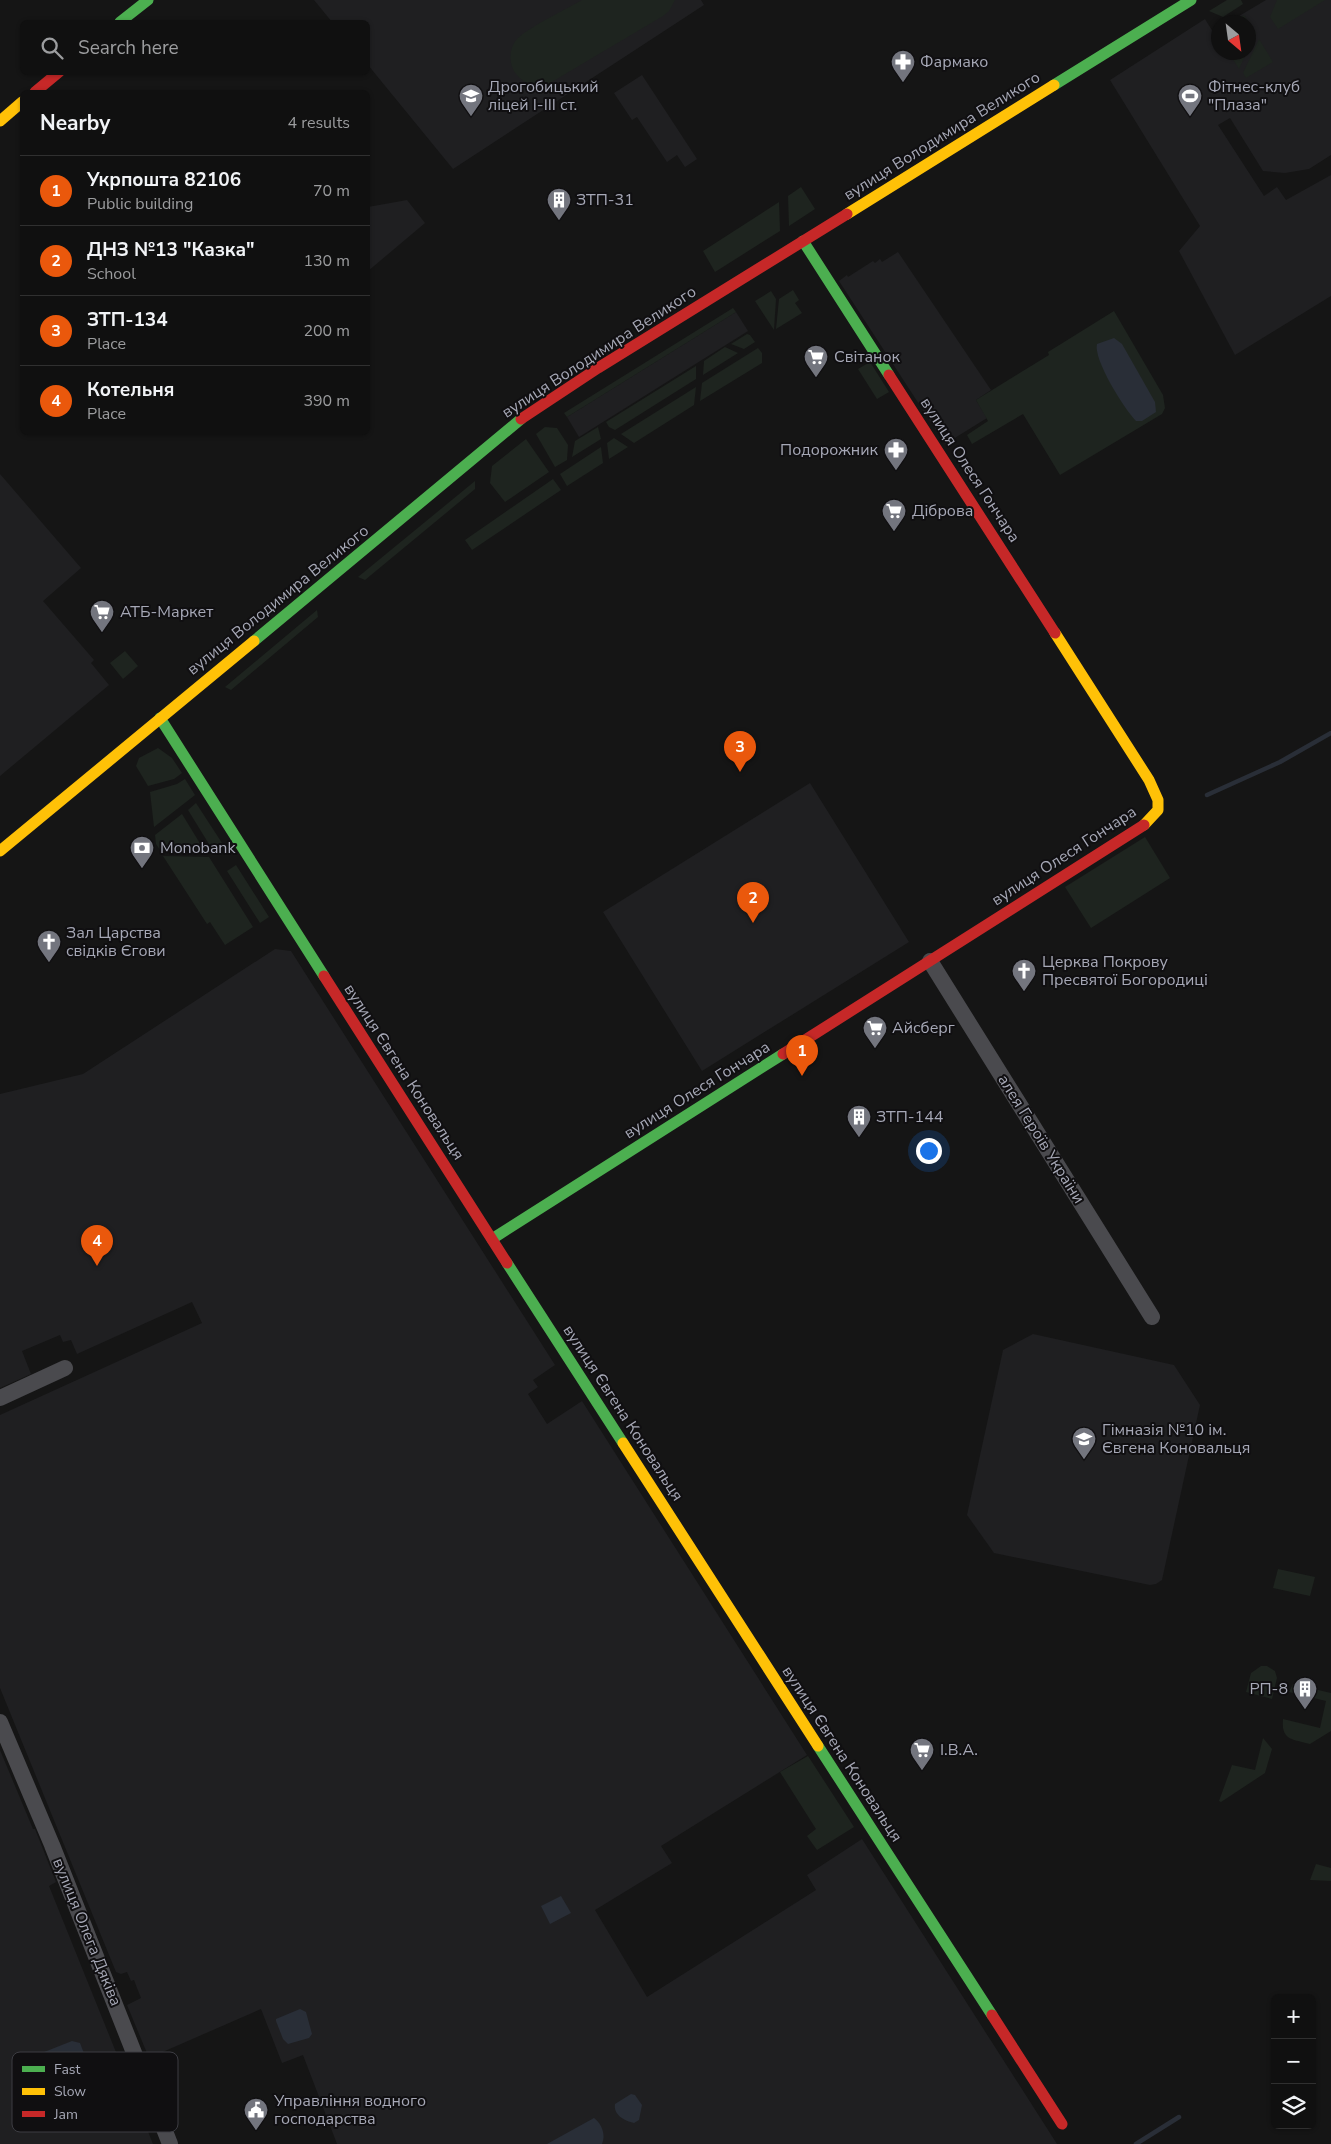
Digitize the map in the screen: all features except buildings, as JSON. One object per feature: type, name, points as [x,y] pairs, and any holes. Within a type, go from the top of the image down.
[{"type":"street","points":[[123,20],[148,0]]},
{"type":"street","name":"вулиця Володимира Великого","points":[[0,851],[522,419],[598,368],[1192,0]]},
{"type":"street","points":[[37,90],[55,75]]},
{"type":"street","points":[[0,121],[20,104]]},
{"type":"street","name":"вулиця Олеся Гончара","points":[[492,1239],[1142,826],[1155,816],[1160,808],[1159,799],[1149,780],[803,241]]},
{"type":"street","name":"вулиця Євгена Коновальця","points":[[160,718],[492,1239],[1062,2124]]},
{"type":"street","name":"алея Героїв України","points":[[930,960],[1152,1317]]},
{"type":"street","points":[[0,1398],[65,1368]]},
{"type":"street","name":"вулиця Олега Дяківа","points":[[0,1722],[52,1845],[134,2052]]},
{"type":"street","name":"вулиця Олега Дяківа","points":[[165,2132],[170,2144]]},
{"type":"shaded area","name":"Дрогобицький ліцей І-ІІІ ст.","points":[[314,0],[701,0],[704,5],[453,169],[370,67],[370,20],[330,20]]},
{"type":"shaded area","points":[[582,0],[675,0],[669,11],[663,16],[550,83],[541,85],[525,82],[512,67],[510,57],[515,42],[531,28]]},
{"type":"shaded area","points":[[1227,0],[1241,0],[1243,4],[1226,15],[1218,15],[1209,11]]},
{"type":"shaded area","points":[[1266,0],[1331,0],[1331,155],[1309,169],[1285,173],[1263,171],[1230,118],[1218,125],[1264,196],[1277,187],[1286,200],[1331,175],[1331,296],[1235,355],[1179,251],[1200,226],[1110,80],[1205,19],[1211,29],[1211,60],[1256,60],[1256,15],[1241,15]]},
{"type":"shaded area","points":[[1277,0],[1325,0],[1278,29],[1270,17]]},
{"type":"shaded area","points":[[1259,39],[1273,62],[1246,78],[1243,73],[1249,60],[1256,60],[1256,45]]},
{"type":"shaded area","points":[[1233,60],[1243,60],[1239,69]]},
{"type":"shaded area","points":[[642,75],[697,159],[685,167],[677,155],[667,162],[637,117],[632,120],[614,93]]},
{"type":"shaded area","points":[[801,187],[815,209],[789,226],[788,196]]},
{"type":"shaded area","points":[[407,200],[425,223],[370,269],[370,207]]},
{"type":"shaded area","points":[[779,202],[780,231],[715,272],[703,251]]},
{"type":"shaded area","points":[[898,252],[991,390],[976,400],[987,418],[945,444],[839,281],[873,261],[875,263],[880,259],[882,262]]},
{"type":"shaded area","points":[[793,290],[799,300],[795,303],[802,313],[776,329],[779,299]]},
{"type":"shaded area","points":[[771,291],[776,299],[774,330],[755,301]]},
{"type":"shaded area","points":[[733,308],[736,312],[567,417],[564,413]]},
{"type":"shaded area","points":[[1114,311],[1163,395],[1165,408],[1162,414],[1060,475],[1023,414],[972,444],[967,435],[988,421],[976,400],[1049,355],[1048,352]]},
{"type":"shaded area","points":[[736,312],[748,331],[579,437],[567,417]]},
{"type":"shaded area","points":[[747,334],[755,342],[744,349],[731,344]]},
{"type":"shaded area","points":[[1114,338],[1122,344],[1155,402],[1156,412],[1142,421],[1136,421],[1124,406],[1110,384],[1100,361],[1097,344]]},
{"type":"shaded area","points":[[725,347],[738,353],[703,375],[704,361]]},
{"type":"shaded area","points":[[758,348],[762,353],[762,363],[700,401],[702,383]]},
{"type":"shaded area","points":[[870,362],[889,392],[877,399],[858,369]]},
{"type":"shaded area","points":[[696,366],[696,379],[615,430],[609,427],[606,422]]},
{"type":"shaded area","points":[[696,387],[694,405],[634,443],[621,434]]},
{"type":"shaded area","points":[[545,427],[557,428],[568,445],[567,460],[555,467],[536,434]]},
{"type":"shaded area","points":[[598,427],[601,439],[572,457],[575,441]]},
{"type":"shaded area","points":[[614,438],[628,447],[609,459],[607,443]]},
{"type":"shaded area","points":[[526,439],[549,472],[505,502],[490,483],[492,466]]},
{"type":"shaded area","points":[[601,447],[603,463],[567,486],[560,474]]},
{"type":"shaded area","points":[[0,474],[81,568],[43,601],[94,660],[91,663],[109,685],[0,776]]},
{"type":"shaded area","points":[[553,479],[561,490],[472,550],[465,540]]},
{"type":"shaded area","points":[[475,481],[475,489],[365,580],[358,577]]},
{"type":"shaded area","points":[[317,610],[318,617],[231,690],[225,687]]},
{"type":"shaded area","points":[[125,651],[138,666],[123,679],[110,663]]},
{"type":"shaded area","points":[[158,748],[172,758],[182,773],[174,779],[148,786],[136,766],[139,758]]},
{"type":"shaded area","points":[[185,779],[195,795],[154,827],[150,792],[177,784]]},
{"type":"shaded area","points":[[810,783],[909,942],[702,1071],[603,912]]},
{"type":"shaded area","points":[[196,803],[222,843],[212,849],[188,810]]},
{"type":"shaded area","points":[[182,814],[204,850],[160,850],[156,844],[155,835]]},
{"type":"shaded area","points":[[1145,837],[1170,878],[1091,928],[1065,887]]},
{"type":"shaded area","points":[[163,856],[209,857],[253,927],[225,945],[210,922],[207,924]]},
{"type":"shaded area","points":[[236,865],[269,917],[260,923],[227,871]]},
{"type":"shaded area","points":[[275,949],[291,951],[555,1365],[533,1380],[538,1387],[528,1394],[547,1424],[582,1401],[807,1755],[661,1846],[672,1863],[595,1910],[647,1997],[816,1890],[807,1875],[862,1839],[1057,2144],[337,2144],[303,2055],[282,2063],[261,2009],[163,2052],[147,2052],[127,2005],[141,1998],[134,1980],[131,1981],[127,1972],[121,1974],[116,1972],[0,1688],[0,1415],[202,1323],[192,1302],[77,1354],[71,1340],[63,1342],[60,1335],[22,1351],[31,1374],[0,1388],[0,1094],[83,1074]]},
{"type":"shaded area","name":"Гімназія №10 ім. Євгена Коновальця","points":[[1033,1334],[1174,1365],[1200,1405],[1162,1580],[1156,1584],[1150,1585],[994,1553],[967,1515],[1003,1350]]},
{"type":"shaded area","points":[[1278,1569],[1315,1577],[1310,1596],[1273,1588]]},
{"type":"shaded area","points":[[1261,1666],[1267,1666],[1275,1671],[1277,1678],[1272,1699],[1246,1692],[1251,1673]]},
{"type":"shaded area","points":[[1293,1684],[1331,1693],[1331,1731],[1310,1744],[1289,1738],[1284,1731],[1283,1719],[1320,1728],[1326,1701],[1289,1692]]},
{"type":"shaded area","points":[[1263,1738],[1272,1749],[1265,1773],[1221,1802],[1219,1801],[1232,1765],[1255,1770]]},
{"type":"shaded area","points":[[0,1750],[56,1882],[49,1886],[116,2052],[12,2052],[12,2132],[148,2132],[153,2144],[0,2144]]},
{"type":"shaded area","points":[[808,1756],[854,1827],[817,1850],[807,1836],[816,1829],[780,1772]]},
{"type":"shaded area","points":[[1316,1864],[1331,1868],[1331,1881],[1310,1880]]},
{"type":"shaded area","points":[[561,1896],[571,1913],[550,1924],[541,1906]]},
{"type":"shaded area","points":[[300,2009],[306,2012],[312,2034],[309,2038],[288,2044],[283,2039],[276,2019]]},
{"type":"shaded area","points":[[72,2041],[80,2043],[83,2052],[44,2052]]},
{"type":"shaded area","points":[[631,2094],[635,2095],[642,2105],[639,2120],[634,2123],[620,2117],[615,2108],[615,2104]]},
{"type":"shaded area","points":[[594,2118],[603,2130],[602,2144],[547,2144]]},
{"type":"waterway","points":[[1207,795],[1280,762],[1331,733]]},
{"type":"waterway","points":[[1136,2144],[1179,2117]]},
{"type":"traffic: fast","points":[[123,20],[148,0]]},
{"type":"traffic: fast","points":[[1054,85],[1191,0]]},
{"type":"traffic: fast","points":[[803,241],[889,375]]},
{"type":"traffic: fast","points":[[254,641],[521,419]]},
{"type":"traffic: fast","points":[[160,718],[324,976]]},
{"type":"traffic: fast","points":[[492,1239],[783,1054]]},
{"type":"traffic: fast","points":[[507,1263],[623,1443]]},
{"type":"traffic: fast","points":[[818,1746],[992,2015]]},
{"type":"traffic: slow","points":[[847,214],[1054,85]]},
{"type":"traffic: slow","points":[[0,121],[20,104]]},
{"type":"traffic: slow","points":[[1055,633],[1149,780],[1158,800],[1158,810],[1144,825]]},
{"type":"traffic: slow","points":[[0,851],[254,641]]},
{"type":"traffic: slow","points":[[623,1443],[818,1746]]},
{"type":"traffic: jam","points":[[37,90],[55,75]]},
{"type":"traffic: jam","points":[[521,419],[598,368],[847,214]]},
{"type":"traffic: jam","points":[[889,375],[1055,633]]},
{"type":"traffic: jam","points":[[783,1054],[1144,825]]},
{"type":"traffic: jam","points":[[324,976],[507,1263]]},
{"type":"traffic: jam","points":[[992,2015],[1062,2124]]},
{"type":"place","name":"Фармако","points":[[903,83]]},
{"type":"place","name":"Дрогобицький ліцей І-ІІІ ст.","points":[[471,117]]},
{"type":"place","name":"Фітнес-клуб \"Плаза\"","points":[[1190,117]]},
{"type":"place","name":"ЗТП-31","points":[[559,221]]},
{"type":"place","name":"Світанок","points":[[816,378]]},
{"type":"place","name":"Подорожник","points":[[896,471]]},
{"type":"place","name":"Діброва","points":[[894,532]]},
{"type":"place","name":"АТБ-Маркет","points":[[102,633]]},
{"type":"place","name":"ЗТП-134","points":[[740,772]]},
{"type":"place","name":"Monobank","points":[[142,869]]},
{"type":"place","name":"ДНЗ №13 \"Казка\"","points":[[753,923]]},
{"type":"place","name":"Зал Царства свідків Єгови","points":[[49,963]]},
{"type":"place","name":"Церква Покрову Пресвятої Богородиці","points":[[1024,992]]},
{"type":"place","name":"Айсберг","points":[[875,1049]]},
{"type":"place","name":"Укрпошта 82106","points":[[802,1076]]},
{"type":"place","name":"ЗТП-144","points":[[859,1138]]},
{"type":"place","name":"Котельня","points":[[97,1266]]},
{"type":"place","name":"Гімназія №10 ім. Євгена Коновальця","points":[[1084,1460]]},
{"type":"place","name":"РП-8","points":[[1305,1710]]},
{"type":"place","name":"І.В.А.","points":[[922,1771]]},
{"type":"place","name":"Управління водного господарства","points":[[256,2131]]}]
